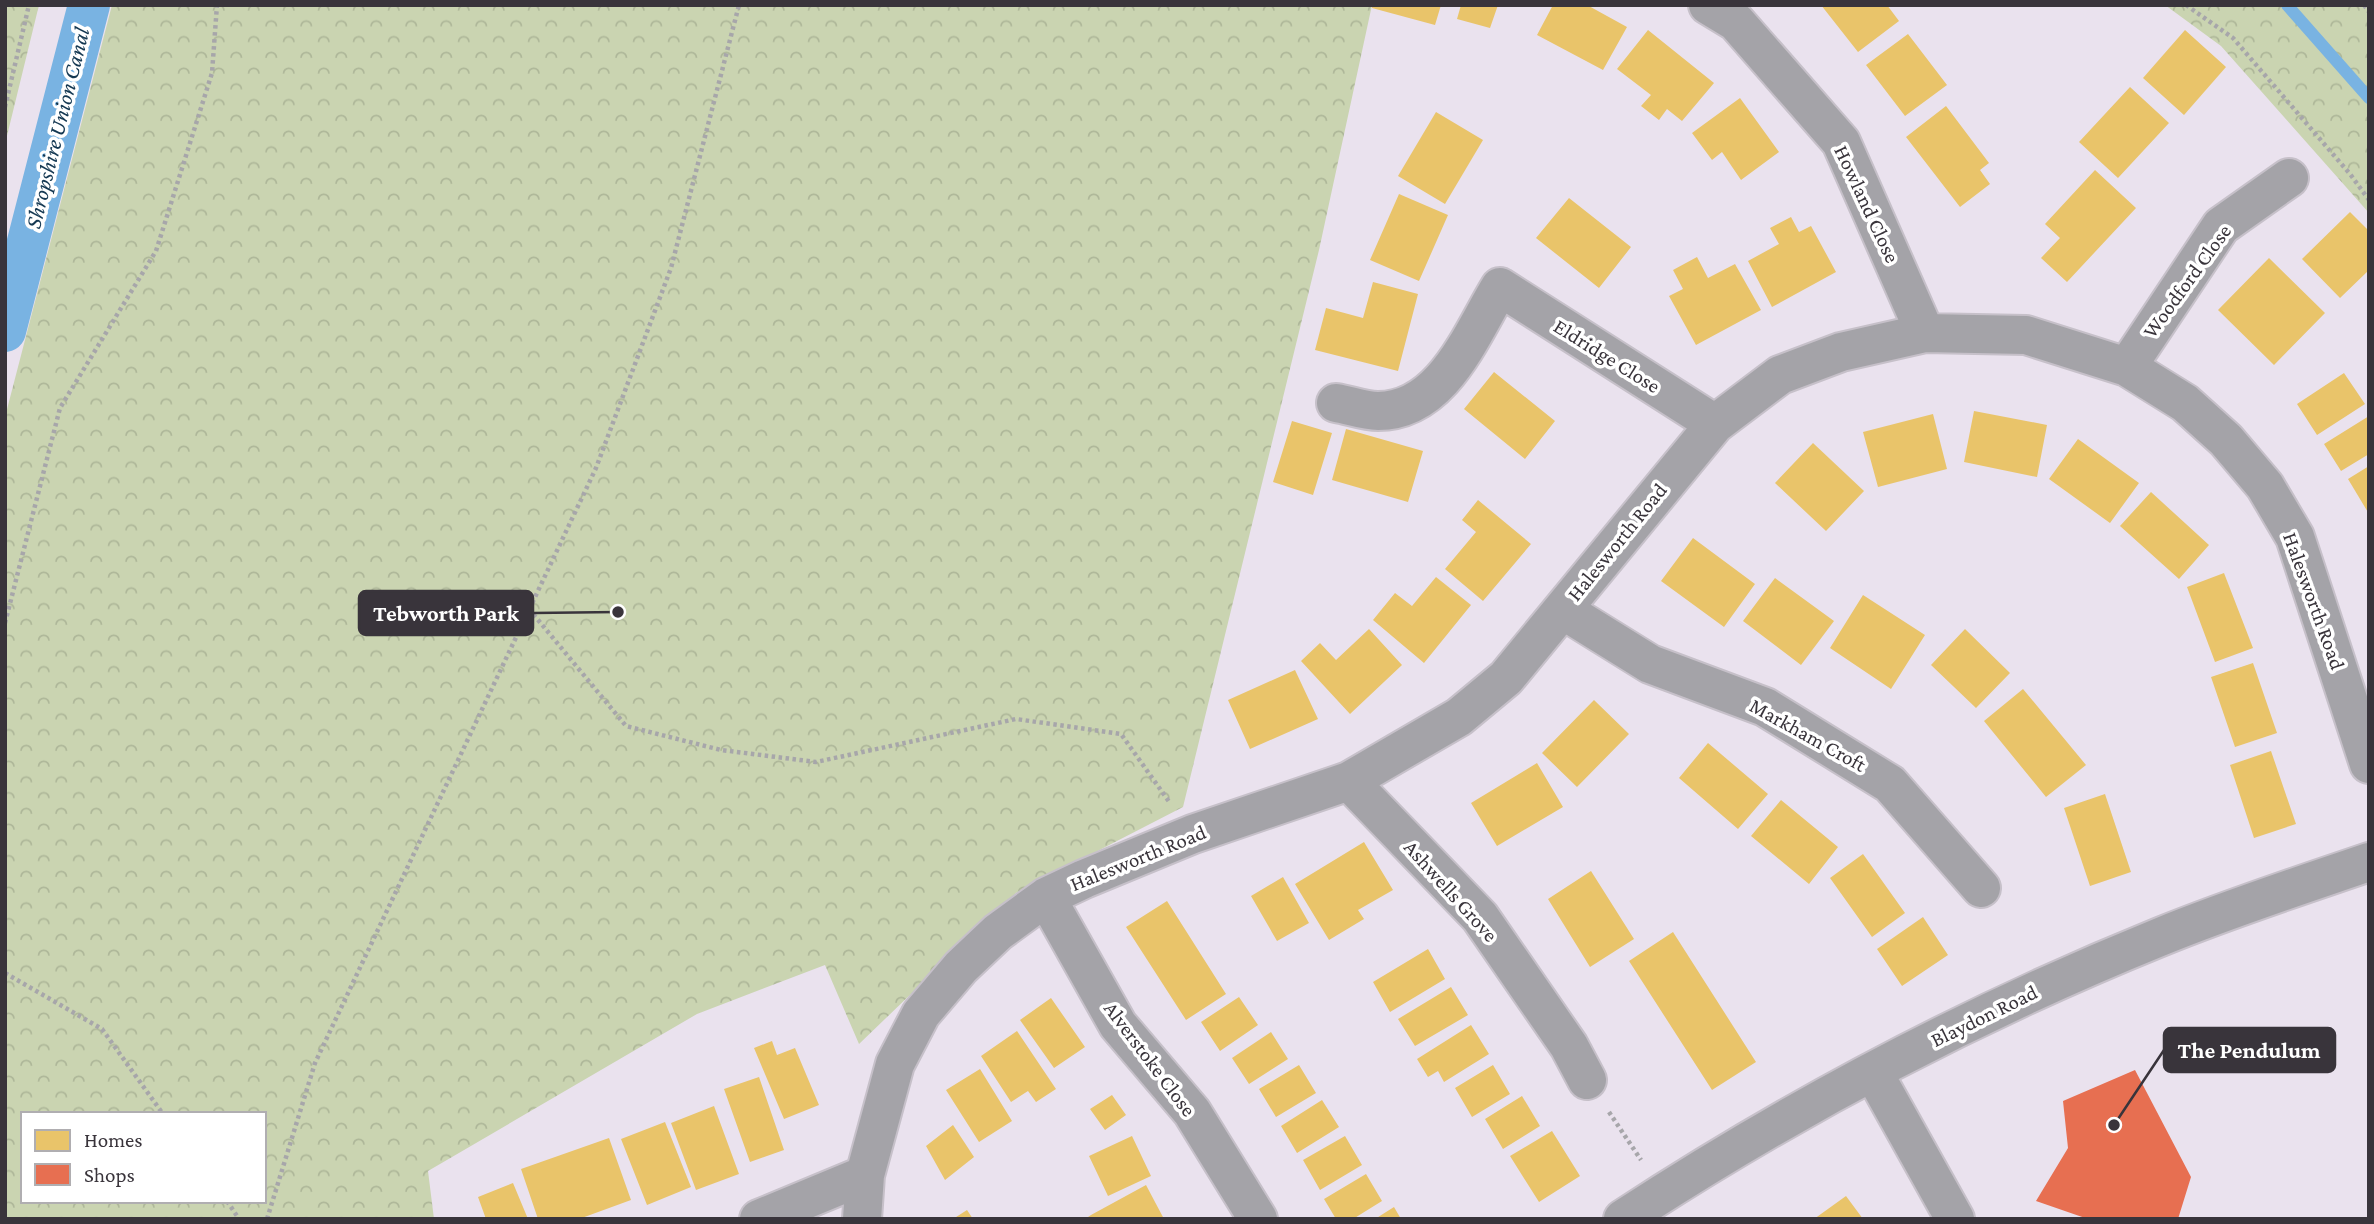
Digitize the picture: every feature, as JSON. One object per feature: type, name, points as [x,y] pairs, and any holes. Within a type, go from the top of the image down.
[{"type":"street","name":"Howland Close","points":[[1730,11],[1841,142],[1925,333]]},
{"type":"street","name":"Woodford Close","points":[[2127,367],[2221,226],[2289,178]]},
{"type":"street","name":"Eldridge Close","points":[[1336,403],[1378,411],[1408,406],[1430,392],[1448,373],[1500,287],[1714,424]]},
{"type":"street","name":"Halesworth Road","points":[[862,1219],[865,1175],[895,1064],[921,1014],[961,967],[998,932],[1046,897],[1193,835],[1349,781],[1459,717],[1506,678],[1714,424],[1780,375],[1841,352],[1925,333],[2026,335],[2127,367],[2185,403],[2226,440],[2265,486],[2295,537],[2369,764]]},
{"type":"street","name":"Markham Croft","points":[[1563,610],[1650,664],[1765,707],[1890,783],[1981,888]]},
{"type":"street","name":"Ashwells Grove","points":[[1349,781],[1480,916],[1569,1046],[1587,1080]]},
{"type":"street","name":"Blaydon Road","points":[[1623,1219],[1678,1183],[1873,1072],[2049,985],[2161,936],[2369,862]]},
{"type":"street","name":"Alverstoke Close","points":[[1046,897],[1118,1025],[1192,1112],[1258,1219]]},
{"type":"street","points":[[1873,1072],[1955,1219]]},
{"type":"street","points":[[758,1219],[865,1175]]},
{"type":"path","points":[[5,107],[29,5]]},
{"type":"path","points":[[5,622],[60,408],[156,251],[212,73],[217,5]]},
{"type":"path","points":[[267,1219],[314,1063],[596,468],[671,268],[739,5]]},
{"type":"path","points":[[2186,5],[2233,38],[2350,174],[2369,200]]},
{"type":"path","points":[[2364,5],[2369,12]]},
{"type":"path","points":[[529,609],[626,726],[721,750],[816,762],[1016,719],[1121,734],[1193,835]]},
{"type":"path","points":[[5,973],[102,1030],[162,1112]]},
{"type":"path","points":[[1587,1080],[1645,1166]]},
{"type":"path","points":[[228,1203],[239,1219]]},
{"type":"green space","points":[[5,5],[39,5],[5,144]]},
{"type":"green space","points":[[112,5],[1372,5],[1319,250],[1183,807],[1016,893],[859,1044],[825,965],[697,1014],[428,1171],[434,1219],[5,1219],[5,417]]},
{"type":"green space","points":[[2165,5],[2369,5],[2369,213],[2221,46]]},
{"type":"building: Homes","points":[[1372,5],[1441,5],[1435,25],[1372,8]]},
{"type":"building: Homes","points":[[1461,5],[1498,5],[1490,28],[1457,19]]},
{"type":"building: Homes","points":[[1553,5],[1587,5],[1627,27],[1603,70],[1537,35]]},
{"type":"building: Homes","points":[[1821,5],[1887,5],[1899,21],[1858,52]]},
{"type":"building: Homes","points":[[1648,30],[1714,83],[1682,121],[1667,109],[1659,120],[1641,106],[1651,95],[1617,69]]},
{"type":"building: Homes","points":[[2185,30],[2226,67],[2184,115],[2143,78]]},
{"type":"building: Homes","points":[[1908,34],[1947,85],[1905,116],[1866,65]]},
{"type":"building: Homes","points":[[2130,87],[2169,123],[2118,178],[2079,142]]},
{"type":"building: Homes","points":[[1740,98],[1779,152],[1741,180],[1722,152],[1712,160],[1692,133]]},
{"type":"building: Homes","points":[[1946,106],[1989,163],[1980,170],[1990,184],[1960,207],[1906,137]]},
{"type":"building: Homes","points":[[1436,112],[1483,140],[1445,204],[1398,176]]},
{"type":"building: Homes","points":[[2095,170],[2136,208],[2067,282],[2041,258],[2060,238],[2045,224]]},
{"type":"building: Homes","points":[[1399,194],[1448,215],[1419,281],[1370,260]]},
{"type":"building: Homes","points":[[1569,198],[1631,247],[1599,288],[1536,238]]},
{"type":"building: Homes","points":[[2350,212],[2369,231],[2369,270],[2340,298],[2302,259]]},
{"type":"building: Homes","points":[[1791,217],[1799,232],[1811,226],[1836,272],[1772,307],[1748,261],[1779,244],[1770,228]]},
{"type":"building: Homes","points":[[1697,257],[1708,278],[1735,264],[1761,310],[1696,345],[1669,296],[1683,289],[1673,270]]},
{"type":"building: Homes","points":[[2269,258],[2325,313],[2274,365],[2218,310]]},
{"type":"building: Homes","points":[[1373,282],[1418,294],[1398,371],[1315,350],[1326,308],[1363,318]]},
{"type":"building: Homes","points":[[1494,372],[1555,421],[1525,459],[1464,409]]},
{"type":"building: Homes","points":[[2344,373],[2365,404],[2317,435],[2297,404]]},
{"type":"building: Homes","points":[[1974,411],[2047,425],[2037,477],[1964,462]]},
{"type":"building: Homes","points":[[1933,414],[1947,469],[1878,487],[1863,432]]},
{"type":"building: Homes","points":[[2369,416],[2369,454],[2341,471],[2324,444]]},
{"type":"building: Homes","points":[[1292,421],[1332,433],[1313,495],[1273,482]]},
{"type":"building: Homes","points":[[1346,429],[1423,451],[1408,502],[1332,480]]},
{"type":"building: Homes","points":[[2078,439],[2139,483],[2110,523],[2049,479]]},
{"type":"building: Homes","points":[[1813,443],[1864,491],[1826,531],[1775,483]]},
{"type":"building: Homes","points":[[2369,466],[2369,514],[2348,479]]},
{"type":"building: Homes","points":[[2151,492],[2209,545],[2179,579],[2120,526]]},
{"type":"building: Homes","points":[[1478,500],[1531,544],[1483,601],[1445,569],[1476,532],[1462,520]]},
{"type":"building: Homes","points":[[1693,538],[1755,584],[1724,627],[1661,581]]},
{"type":"building: Homes","points":[[2224,573],[2253,648],[2215,662],[2187,587]]},
{"type":"building: Homes","points":[[1436,577],[1471,605],[1424,663],[1373,620],[1395,593],[1412,606]]},
{"type":"building: Homes","points":[[1775,578],[1834,621],[1801,665],[1743,621]]},
{"type":"building: Homes","points":[[1863,595],[1925,635],[1891,689],[1830,648]]},
{"type":"building: Homes","points":[[1369,629],[1402,665],[1350,714],[1301,661],[1320,643],[1336,660]]},
{"type":"building: Homes","points":[[1965,629],[2010,673],[1976,708],[1931,665]]},
{"type":"building: Homes","points":[[2253,663],[2277,733],[2235,747],[2211,677]]},
{"type":"building: Homes","points":[[1295,670],[1318,719],[1250,749],[1228,700]]},
{"type":"building: Homes","points":[[2023,689],[2086,765],[2046,797],[1984,721]]},
{"type":"building: Homes","points":[[1594,700],[1629,734],[1577,787],[1542,753]]},
{"type":"building: Homes","points":[[1708,743],[1768,794],[1738,829],[1679,778]]},
{"type":"building: Homes","points":[[2271,751],[2296,824],[2254,838],[2230,765]]},
{"type":"building: Homes","points":[[1537,763],[1563,807],[1497,846],[1471,803]]},
{"type":"building: Homes","points":[[2105,794],[2131,872],[2090,886],[2064,808]]},
{"type":"building: Homes","points":[[1781,800],[1838,847],[1809,884],[1751,836]]},
{"type":"building: Homes","points":[[1364,842],[1393,890],[1358,910],[1364,919],[1329,940],[1295,884]]},
{"type":"building: Homes","points":[[1863,854],[1905,913],[1872,937],[1830,878]]},
{"type":"building: Homes","points":[[1591,871],[1634,939],[1590,967],[1548,899]]},
{"type":"building: Homes","points":[[1283,877],[1309,923],[1277,941],[1251,896]]},
{"type":"building: Homes","points":[[1167,901],[1226,994],[1186,1020],[1126,927]]},
{"type":"building: Homes","points":[[1923,917],[1948,955],[1902,986],[1877,949]]},
{"type":"building: Homes","points":[[1673,932],[1756,1062],[1712,1090],[1629,961]]},
{"type":"building: Homes","points":[[1428,949],[1445,979],[1390,1012],[1373,982]]},
{"type":"building: Homes","points":[[1451,987],[1468,1015],[1415,1046],[1398,1019]]},
{"type":"building: Homes","points":[[1239,997],[1258,1025],[1220,1051],[1201,1022]]},
{"type":"building: Homes","points":[[1051,998],[1085,1047],[1054,1068],[1020,1020]]},
{"type":"building: Homes","points":[[1471,1025],[1489,1054],[1444,1082],[1438,1071],[1428,1077],[1417,1059]]},
{"type":"building: Homes","points":[[1017,1031],[1056,1089],[1036,1102],[1028,1091],[1011,1102],[981,1056]]},
{"type":"building: Homes","points":[[1271,1032],[1288,1059],[1249,1084],[1232,1058]]},
{"type":"building: Homes","points":[[772,1041],[777,1055],[795,1048],[819,1105],[784,1119],[754,1048]]},
{"type":"building: Homes","points":[[1299,1065],[1316,1093],[1276,1117],[1259,1089]]},
{"type":"building: Homes","points":[[1493,1065],[1510,1094],[1472,1117],[1455,1088]]},
{"type":"building: Homes","points":[[980,1069],[1012,1121],[979,1142],[946,1090]]},
{"type":"building: Homes","points":[[759,1077],[784,1150],[750,1162],[724,1089]]},
{"type":"building: Homes","points":[[1112,1095],[1126,1115],[1105,1130],[1090,1109]]},
{"type":"building: Homes","points":[[1522,1096],[1540,1126],[1503,1149],[1485,1119]]},
{"type":"building: Homes","points":[[1322,1100],[1339,1127],[1297,1153],[1281,1126]]},
{"type":"building: Homes","points":[[714,1106],[739,1174],[696,1190],[671,1123]]},
{"type":"building: Homes","points":[[665,1122],[691,1187],[647,1205],[621,1139]]},
{"type":"building: Homes","points":[[953,1125],[974,1157],[945,1180],[926,1146]]},
{"type":"building: Homes","points":[[1552,1131],[1580,1176],[1539,1202],[1510,1156]]},
{"type":"building: Homes","points":[[1132,1136],[1151,1176],[1108,1196],[1089,1156]]},
{"type":"building: Homes","points":[[1345,1136],[1362,1165],[1320,1190],[1303,1160]]},
{"type":"building: Homes","points":[[609,1138],[631,1200],[579,1219],[538,1219],[521,1169]]},
{"type":"building: Homes","points":[[1366,1174],[1382,1201],[1353,1219],[1336,1219],[1324,1199]]},
{"type":"building: Homes","points":[[513,1183],[528,1219],[486,1219],[478,1197]]},
{"type":"building: Homes","points":[[1146,1185],[1164,1219],[1085,1219],[1091,1215]]},
{"type":"building: Homes","points":[[1846,1196],[1863,1219],[1814,1219]]},
{"type":"building: Homes","points":[[1394,1207],[1401,1219],[1375,1219]]},
{"type":"building: Homes","points":[[967,1210],[973,1219],[953,1219]]},
{"type":"building: Shops","points":[[2135,1070],[2191,1177],[2178,1219],[2088,1219],[2036,1201],[2068,1148],[2063,1101]]},
{"type":"waterway","name":"Shropshire Union Canal","points":[[5,331],[89,5]]},
{"type":"waterway","points":[[2287,5],[2369,98]]},
{"type":"place","name":"Tebworth Park","points":[[618,612]]},
{"type":"place","name":"The Pendulum","points":[[2114,1125]]}]
